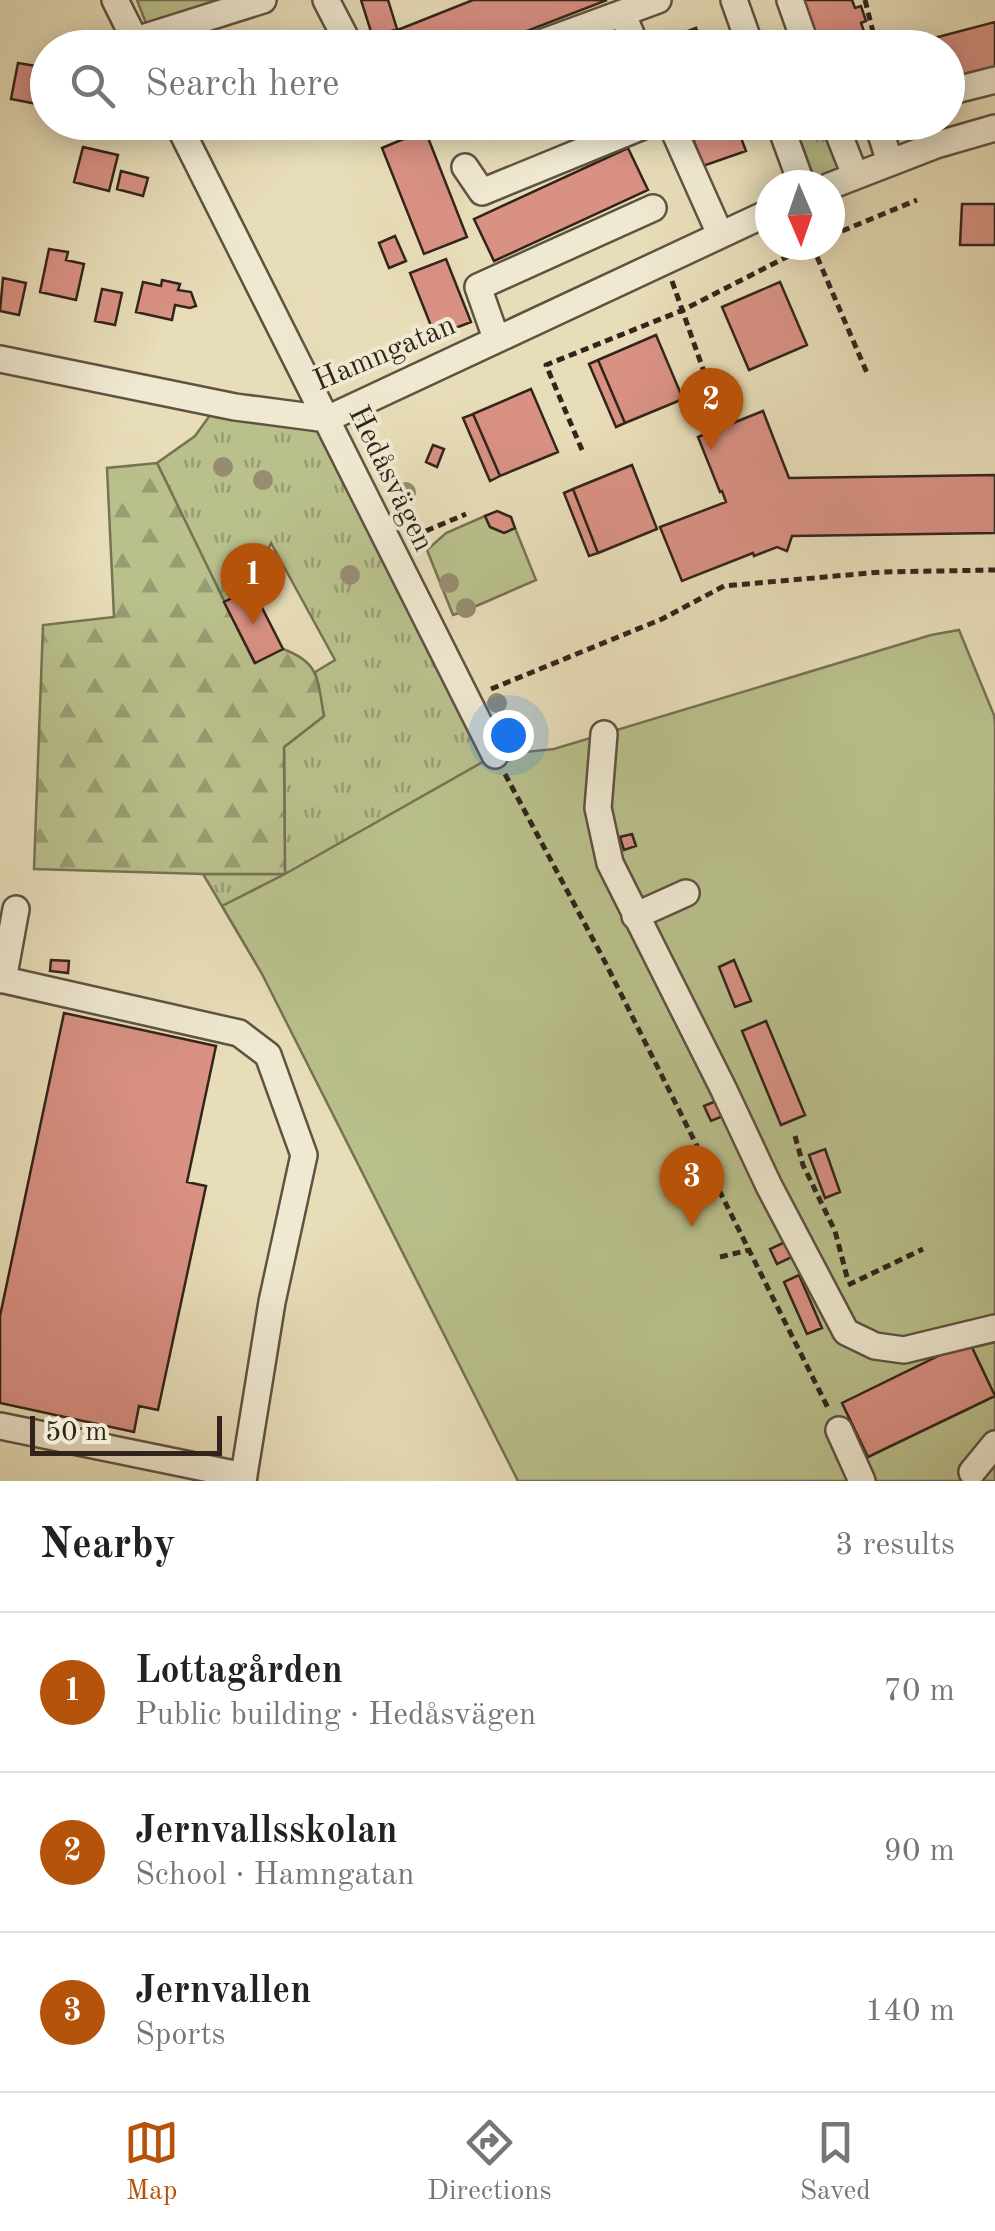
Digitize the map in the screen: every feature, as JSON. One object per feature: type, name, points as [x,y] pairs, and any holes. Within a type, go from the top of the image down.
[{"type":"street","points":[[115,0],[130,30]]},
{"type":"street","points":[[177,30],[263,0]]},
{"type":"street","points":[[326,0],[342,30]]},
{"type":"street","points":[[576,30],[658,0]]},
{"type":"street","points":[[734,0],[745,30]]},
{"type":"street","points":[[790,0],[801,30]]},
{"type":"street","points":[[622,13],[629,30]]},
{"type":"street","points":[[965,88],[995,80]]},
{"type":"street","points":[[965,137],[995,128]]},
{"type":"street","name":"Hedåsvägen","points":[[186,140],[495,755]]},
{"type":"street","points":[[465,166],[482,192],[609,140]]},
{"type":"street","points":[[678,140],[720,234]]},
{"type":"street","points":[[786,140],[797,170]]},
{"type":"street","points":[[841,140],[855,175]]},
{"type":"street","points":[[883,140],[890,162]]},
{"type":"street","points":[[845,179],[953,140]]},
{"type":"street","points":[[496,338],[478,287],[654,208]]},
{"type":"street","name":"Hamngatan","points":[[0,358],[234,408],[327,419],[755,219]]},
{"type":"street","points":[[604,734],[598,808],[610,862],[769,1186],[838,1289],[846,1332],[874,1346],[904,1350],[995,1328]]},
{"type":"street","points":[[635,916],[686,893]]},
{"type":"street","points":[[0,1426],[243,1479],[272,1302],[304,1155],[268,1056],[239,1032],[1,979],[16,909]]},
{"type":"street","points":[[840,1430],[862,1481]]},
{"type":"street","points":[[972,1472],[995,1444]]},
{"type":"path","points":[[865,0],[872,30]]},
{"type":"path","points":[[845,230],[916,200]]},
{"type":"path","points":[[582,450],[546,365],[683,310],[781,260]]},
{"type":"path","points":[[818,260],[867,373]]},
{"type":"path","points":[[669,274],[715,403]]},
{"type":"path","points":[[402,541],[466,514]]},
{"type":"path","points":[[466,699],[662,619],[724,586],[881,572],[995,570]]},
{"type":"path","points":[[495,755],[604,960],[840,1430]]},
{"type":"path","points":[[795,1136],[835,1231],[838,1289],[923,1249]]},
{"type":"path","points":[[720,1257],[750,1250]]},
{"type":"green space","points":[[137,0],[222,0],[147,26]]},
{"type":"green space","points":[[785,140],[841,140],[855,175],[845,179],[845,170],[796,170]]},
{"type":"green space","points":[[218,404],[327,419],[495,755],[261,972],[203,874],[285,874],[284,747],[324,716],[315,672],[335,660],[271,543],[252,588],[224,602],[157,463],[195,436]]},
{"type":"green space","points":[[157,463],[254,662],[283,649],[304,660],[318,683],[324,716],[284,747],[285,874],[34,869],[43,625],[114,617],[107,468]]},
{"type":"green space","points":[[485,516],[490,527],[504,533],[515,528],[536,580],[474,607],[473,612],[453,615],[427,550],[446,533]]},
{"type":"green space","points":[[959,630],[995,724],[995,1481],[518,1481],[261,972],[222,906],[495,755],[554,749],[931,635]]},
{"type":"building","points":[[361,0],[388,0],[397,29],[370,30]]},
{"type":"building","points":[[473,0],[607,0],[530,30],[398,30]]},
{"type":"building","points":[[803,0],[852,0],[855,8],[861,6],[866,21],[861,23],[864,30],[814,30]]},
{"type":"building","points":[[995,22],[995,68],[965,76],[965,30]]},
{"type":"building","points":[[18,63],[30,65],[30,103],[11,99]]},
{"type":"building","points":[[401,140],[429,140],[467,237],[424,254],[382,148]]},
{"type":"building","points":[[694,140],[742,140],[746,151],[703,166]]},
{"type":"building","points":[[83,147],[118,155],[109,191],[74,182]]},
{"type":"building","points":[[628,148],[648,190],[494,261],[474,219]]},
{"type":"building","points":[[121,171],[148,178],[143,196],[117,189]]},
{"type":"building","points":[[962,204],[995,204],[995,245],[960,245]]},
{"type":"building","points":[[395,236],[406,261],[389,268],[379,243]]},
{"type":"building","points":[[49,249],[68,252],[66,260],[84,264],[76,300],[40,292]]},
{"type":"building","points":[[446,259],[471,322],[435,336],[410,273]]},
{"type":"building","points":[[3,278],[26,283],[19,315],[0,311]]},
{"type":"building","points":[[162,280],[180,284],[178,290],[191,292],[196,306],[175,305],[172,320],[136,312],[143,282],[161,286]]},
{"type":"building","points":[[780,282],[807,345],[749,370],[722,307]]},
{"type":"building","points":[[102,289],[122,293],[115,325],[95,321]]},
{"type":"building","points":[[656,335],[683,399],[625,423],[598,360]]},
{"type":"building","points":[[598,360],[625,423],[616,427],[589,364]]},
{"type":"building","points":[[531,389],[558,452],[500,476],[473,414]]},
{"type":"building","points":[[763,411],[789,478],[995,475],[995,533],[792,536],[787,551],[777,547],[754,556],[753,553],[682,581],[660,527],[726,502],[698,437]]},
{"type":"building","points":[[473,414],[500,476],[490,481],[463,418]]},
{"type":"building","points":[[433,445],[444,449],[437,467],[426,462]]},
{"type":"building","points":[[632,465],[657,529],[598,553],[573,489]]},
{"type":"building","points":[[573,489],[598,553],[589,556],[564,493]]},
{"type":"building","points":[[497,511],[511,517],[515,528],[504,533],[490,527],[485,516]]},
{"type":"building","points":[[252,588],[283,649],[255,663],[224,602]]},
{"type":"building","points":[[632,834],[636,846],[624,850],[620,837]]},
{"type":"building","points":[[51,960],[69,961],[68,973],[50,971]]},
{"type":"building","points":[[734,960],[751,1001],[735,1007],[719,967]]},
{"type":"building","points":[[64,1013],[216,1046],[187,1182],[206,1186],[158,1410],[139,1406],[134,1432],[0,1403],[0,1316]]},
{"type":"building","points":[[766,1021],[805,1115],[781,1125],[742,1031]]},
{"type":"building","points":[[716,1101],[723,1116],[711,1121],[704,1106]]},
{"type":"building","points":[[825,1149],[840,1192],[825,1198],[809,1155]]},
{"type":"building","points":[[785,1242],[792,1257],[777,1264],[770,1249]]},
{"type":"building","points":[[799,1275],[822,1328],[807,1334],[784,1282]]},
{"type":"building","points":[[969,1341],[995,1396],[868,1457],[842,1403]]},
{"type":"place","name":"Jernvallsskolan","points":[[711,450]]},
{"type":"place","name":"Lottagården","points":[[253,625]]},
{"type":"place","name":"Jernvallen","points":[[692,1227]]}]
